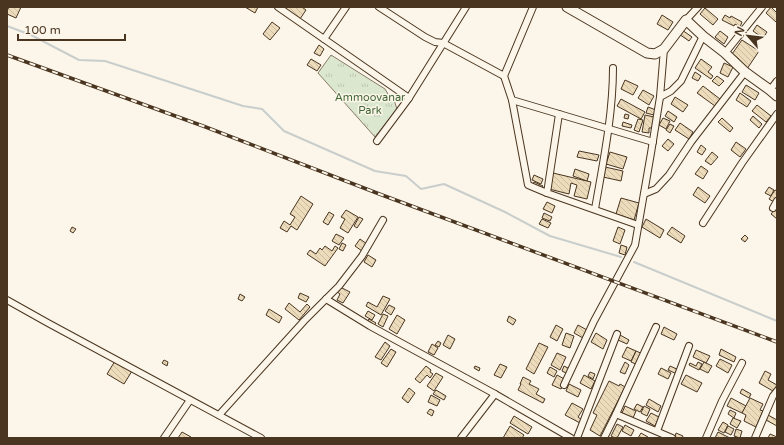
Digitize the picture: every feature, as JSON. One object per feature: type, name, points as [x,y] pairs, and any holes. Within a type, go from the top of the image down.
[{"type":"street","points":[[280,7],[408,98]]},
{"type":"street","points":[[324,39],[346,7]]},
{"type":"street","points":[[378,7],[425,37],[435,42],[444,43],[504,76]]},
{"type":"street","points":[[377,141],[408,98],[466,7]]},
{"type":"street","points":[[533,7],[504,76],[512,100],[528,186],[638,225]]},
{"type":"street","points":[[567,7],[647,53],[655,54],[664,48],[698,7]]},
{"type":"street","points":[[725,53],[762,7]]},
{"type":"street","points":[[686,20],[745,72],[774,93],[777,81]]},
{"type":"street","points":[[660,97],[680,81],[703,36]]},
{"type":"street","points":[[564,385],[594,321],[635,245],[660,97],[664,48]]},
{"type":"street","points":[[595,209],[608,129],[613,89],[613,68]]},
{"type":"street","points":[[644,194],[656,189],[669,175],[691,142],[745,72]]},
{"type":"street","points":[[512,100],[653,142]]},
{"type":"street","points":[[547,193],[559,114]]},
{"type":"street","points":[[703,223],[742,163],[777,114]]},
{"type":"street","points":[[773,208],[777,201]]},
{"type":"street","points":[[219,415],[304,321],[339,286],[362,256],[384,220]]},
{"type":"street","points":[[326,299],[370,326],[495,394],[571,438]]},
{"type":"street","points":[[7,300],[260,438]]},
{"type":"street","points":[[604,438],[656,327]]},
{"type":"street","points":[[577,438],[617,334]]},
{"type":"street","points":[[657,431],[689,346]]},
{"type":"street","points":[[706,438],[722,401],[742,363]]},
{"type":"street","points":[[755,438],[773,396],[777,391]]},
{"type":"street","points":[[461,438],[495,394]]},
{"type":"street","points":[[164,438],[190,400]]},
{"type":"street","points":[[616,414],[672,438]]},
{"type":"green space","name":"Ammoovanar Park","points":[[331,55],[385,89],[388,95],[394,100],[397,109],[375,137],[318,73]]},
{"type":"building","points":[[9,7],[21,7],[16,18],[7,14]]},
{"type":"building","points":[[245,7],[258,7],[255,13]]},
{"type":"building","points":[[283,7],[302,7],[306,10],[300,19]]},
{"type":"building","points":[[771,7],[777,13],[776,22],[766,13]]},
{"type":"building","points":[[705,8],[718,19],[713,25],[700,14]]},
{"type":"building","points":[[662,15],[673,22],[668,30],[657,24]]},
{"type":"building","points":[[725,15],[730,18],[731,16],[742,22],[740,27],[735,24],[734,26],[722,20]]},
{"type":"building","points":[[272,22],[280,28],[270,40],[263,34]]},
{"type":"building","points":[[757,25],[767,32],[763,38],[753,31]]},
{"type":"building","points":[[682,30],[692,37],[689,41],[679,34]]},
{"type":"building","points":[[720,31],[728,37],[724,44],[715,37]]},
{"type":"building","points":[[742,40],[759,51],[747,69],[737,62],[739,59],[732,54]]},
{"type":"building","points":[[319,45],[324,49],[320,56],[314,53]]},
{"type":"building","points":[[311,59],[321,65],[317,71],[307,65]]},
{"type":"building","points":[[701,59],[712,67],[708,72],[713,76],[711,79],[695,68]]},
{"type":"building","points":[[724,63],[733,67],[728,77],[720,73]]},
{"type":"building","points":[[695,72],[701,76],[698,81],[692,78]]},
{"type":"building","points":[[717,76],[724,81],[719,86],[712,81]]},
{"type":"building","points":[[625,80],[638,86],[633,95],[621,89]]},
{"type":"building","points":[[746,85],[759,93],[755,100],[742,92]]},
{"type":"building","points":[[703,86],[720,99],[715,106],[697,93]]},
{"type":"building","points":[[643,90],[654,96],[649,105],[638,98]]},
{"type":"building","points":[[740,93],[751,101],[747,107],[736,100]]},
{"type":"building","points":[[675,97],[688,105],[683,112],[671,104]]},
{"type":"building","points":[[621,99],[645,112],[641,119],[617,106]]},
{"type":"building","points":[[757,105],[771,116],[766,122],[752,111]]},
{"type":"building","points":[[648,107],[656,110],[654,115],[646,113]]},
{"type":"building","points":[[668,111],[677,117],[674,122],[665,116]]},
{"type":"building","points":[[625,114],[629,115],[628,119],[624,118]]},
{"type":"building","points":[[645,115],[654,117],[652,128],[649,128],[649,133],[642,132]]},
{"type":"building","points":[[753,116],[762,124],[759,128],[750,120]]},
{"type":"building","points":[[663,118],[670,121],[666,129],[659,125]]},
{"type":"building","points":[[722,118],[733,128],[730,132],[718,122]]},
{"type":"building","points":[[638,119],[643,120],[639,132],[634,130]]},
{"type":"building","points":[[623,122],[632,125],[631,128],[622,126]]},
{"type":"building","points":[[680,123],[693,132],[689,139],[675,130]]},
{"type":"building","points":[[670,124],[674,126],[670,133],[666,130]]},
{"type":"building","points":[[668,139],[674,144],[668,151],[662,146]]},
{"type":"building","points":[[736,142],[746,149],[740,157],[731,150]]},
{"type":"building","points":[[701,145],[706,149],[702,155],[697,152]]},
{"type":"building","points":[[579,151],[599,155],[597,161],[577,157]]},
{"type":"building","points":[[610,152],[627,157],[623,169],[606,164]]},
{"type":"building","points":[[712,152],[718,157],[711,165],[705,161]]},
{"type":"building","points":[[701,166],[708,171],[703,179],[695,174]]},
{"type":"building","points":[[605,167],[623,171],[621,181],[603,177]]},
{"type":"building","points":[[575,169],[589,174],[587,181],[573,176]]},
{"type":"building","points":[[553,173],[591,182],[587,199],[574,196],[577,185],[571,183],[569,194],[549,189]]},
{"type":"building","points":[[534,175],[543,179],[541,184],[532,180]]},
{"type":"building","points":[[534,182],[543,186],[541,190],[532,186]]},
{"type":"building","points":[[698,187],[710,196],[705,203],[693,195]]},
{"type":"building","points":[[769,187],[774,190],[771,196],[765,193]]},
{"type":"building","points":[[775,190],[777,191],[777,198],[774,202],[769,199]]},
{"type":"building","points":[[301,196],[313,204],[297,230],[291,226],[287,232],[280,228],[284,221],[290,225],[295,217],[290,214]]},
{"type":"building","points":[[621,198],[639,203],[634,220],[616,214]]},
{"type":"building","points":[[547,202],[555,206],[552,213],[543,209]]},
{"type":"building","points":[[777,207],[777,219],[771,214]]},
{"type":"building","points":[[346,210],[358,217],[348,233],[340,228],[345,219],[341,217]]},
{"type":"building","points":[[329,212],[334,215],[328,225],[323,222]]},
{"type":"building","points":[[544,213],[552,217],[550,221],[542,218]]},
{"type":"building","points":[[359,217],[363,219],[357,228],[354,226]]},
{"type":"building","points":[[542,219],[551,223],[548,228],[539,224]]},
{"type":"building","points":[[646,219],[664,230],[660,238],[642,227]]},
{"type":"building","points":[[72,227],[76,229],[73,233],[70,231]]},
{"type":"building","points":[[618,227],[625,230],[620,244],[613,241]]},
{"type":"building","points":[[672,227],[685,236],[681,243],[667,234]]},
{"type":"building","points":[[336,234],[344,238],[339,245],[332,241]]},
{"type":"building","points":[[745,235],[748,238],[745,242],[741,239]]},
{"type":"building","points":[[360,239],[367,244],[362,251],[355,246]]},
{"type":"building","points":[[342,243],[346,245],[343,251],[339,249]]},
{"type":"building","points":[[621,245],[627,247],[625,255],[619,253]]},
{"type":"building","points":[[325,246],[332,251],[335,246],[338,248],[325,266],[307,254],[310,250],[316,254],[320,248],[322,250]]},
{"type":"building","points":[[368,255],[376,260],[372,267],[364,262]]},
{"type":"building","points":[[340,287],[350,292],[343,303],[337,300],[340,294],[337,292]]},
{"type":"building","points":[[300,293],[309,297],[306,302],[298,298]]},
{"type":"building","points":[[240,294],[245,297],[242,301],[238,299]]},
{"type":"building","points":[[383,296],[390,299],[381,315],[366,306],[368,302],[377,307]]},
{"type":"building","points":[[289,303],[300,312],[307,304],[310,307],[299,320],[285,309]]},
{"type":"building","points":[[389,305],[395,308],[391,315],[385,311]]},
{"type":"building","points":[[269,309],[282,317],[279,323],[266,315]]},
{"type":"building","points":[[368,311],[375,315],[372,320],[365,316]]},
{"type":"building","points":[[383,314],[388,316],[383,327],[378,324]]},
{"type":"building","points":[[397,315],[405,320],[397,334],[389,329]]},
{"type":"building","points":[[509,316],[516,320],[513,325],[507,321]]},
{"type":"building","points":[[369,319],[376,323],[373,327],[366,323]]},
{"type":"building","points":[[556,325],[563,329],[557,341],[550,337]]},
{"type":"building","points":[[578,325],[587,330],[583,338],[574,333]]},
{"type":"building","points":[[664,327],[677,334],[674,340],[661,334]]},
{"type":"building","points":[[566,333],[574,336],[570,348],[562,345]]},
{"type":"building","points":[[596,333],[607,340],[603,349],[591,342]]},
{"type":"building","points":[[448,335],[455,339],[450,349],[443,345]]},
{"type":"building","points":[[620,335],[629,340],[627,344],[618,340]]},
{"type":"building","points":[[438,341],[441,343],[439,347],[435,345]]},
{"type":"building","points":[[385,342],[390,346],[381,360],[375,357]]},
{"type":"building","points":[[539,343],[548,347],[534,374],[526,369]]},
{"type":"building","points":[[432,344],[438,348],[434,355],[428,352]]},
{"type":"building","points":[[627,347],[636,351],[631,361],[622,357]]},
{"type":"building","points":[[391,349],[396,352],[387,367],[381,363]]},
{"type":"building","points":[[721,349],[736,357],[734,362],[719,355]]},
{"type":"building","points":[[696,350],[710,356],[706,363],[693,357]]},
{"type":"building","points":[[636,351],[643,354],[638,365],[631,362]]},
{"type":"building","points":[[557,353],[566,357],[560,370],[551,365]]},
{"type":"building","points":[[720,359],[732,365],[728,373],[716,366]]},
{"type":"building","points":[[164,360],[168,362],[167,366],[162,363]]},
{"type":"building","points":[[115,361],[132,371],[124,384],[107,374]]},
{"type":"building","points":[[625,362],[629,365],[625,374],[620,372]]},
{"type":"building","points":[[698,362],[702,364],[699,370],[689,365],[690,363],[696,366]]},
{"type":"building","points":[[704,362],[712,366],[708,373],[700,369]]},
{"type":"building","points":[[500,364],[507,367],[501,378],[494,375]]},
{"type":"building","points":[[426,366],[433,374],[430,378],[427,375],[420,383],[415,379]]},
{"type":"building","points":[[475,366],[480,368],[479,371],[474,368]]},
{"type":"building","points":[[564,366],[570,369],[568,374],[562,371]]},
{"type":"building","points":[[670,366],[679,370],[677,374],[668,370]]},
{"type":"building","points":[[550,367],[557,371],[554,377],[547,373]]},
{"type":"building","points":[[661,368],[671,373],[668,379],[658,374]]},
{"type":"building","points":[[765,371],[771,374],[768,380],[777,385],[773,391],[759,383]]},
{"type":"building","points":[[590,372],[595,374],[593,379],[588,376]]},
{"type":"building","points":[[436,373],[443,377],[434,391],[427,386]]},
{"type":"building","points":[[557,375],[566,380],[561,389],[552,385]]},
{"type":"building","points":[[584,375],[595,381],[591,389],[580,383]]},
{"type":"building","points":[[686,375],[702,383],[697,392],[681,384]]},
{"type":"building","points":[[523,377],[531,381],[529,384],[539,389],[536,394],[545,399],[543,403],[518,390]]},
{"type":"building","points":[[609,381],[625,387],[600,436],[590,430],[597,415],[593,413]]},
{"type":"building","points":[[569,384],[581,390],[578,397],[566,391]]},
{"type":"building","points":[[409,388],[415,393],[408,403],[402,398]]},
{"type":"building","points":[[742,389],[751,394],[749,398],[740,393]]},
{"type":"building","points":[[436,390],[446,396],[444,400],[433,394]]},
{"type":"building","points":[[431,395],[440,400],[437,406],[428,402]]},
{"type":"building","points":[[731,398],[746,406],[742,413],[727,406]]},
{"type":"building","points":[[750,398],[763,404],[760,410],[763,411],[756,427],[744,421],[746,415],[742,413]]},
{"type":"building","points":[[649,399],[661,406],[658,412],[646,405]]},
{"type":"building","points":[[572,403],[583,409],[578,417],[582,420],[580,423],[565,415]]},
{"type":"building","points":[[637,404],[643,407],[640,412],[634,409]]},
{"type":"building","points":[[625,406],[636,411],[633,418],[622,413]]},
{"type":"building","points":[[644,406],[650,409],[647,416],[641,413]]},
{"type":"building","points":[[430,409],[434,411],[432,416],[427,413]]},
{"type":"building","points":[[730,410],[736,413],[734,418],[728,414]]},
{"type":"building","points":[[651,413],[659,417],[655,426],[646,421]]},
{"type":"building","points":[[768,415],[777,420],[777,426],[766,420]]},
{"type":"building","points":[[514,416],[532,427],[528,434],[510,423]]},
{"type":"building","points":[[733,418],[741,421],[737,428],[730,424]]},
{"type":"building","points":[[723,422],[728,425],[724,433],[718,430]]},
{"type":"building","points":[[617,424],[623,427],[617,438],[615,438],[611,436]]},
{"type":"building","points":[[625,425],[634,430],[631,436],[622,431]]},
{"type":"building","points":[[510,426],[524,435],[522,438],[503,438]]},
{"type":"building","points":[[728,426],[734,429],[731,435],[725,432]]},
{"type":"building","points":[[736,429],[742,431],[740,438],[734,436]]},
{"type":"building","points":[[182,432],[191,437],[191,438],[178,438]]},
{"type":"building","points":[[718,432],[730,438],[715,438]]},
{"type":"building","points":[[641,433],[648,437],[648,438],[638,438]]},
{"type":"building","points":[[676,433],[683,436],[682,438],[675,437]]},
{"type":"building","points":[[770,434],[777,437],[777,438],[768,438]]},
{"type":"waterway","points":[[7,26],[31,35],[79,60],[105,61],[243,106],[262,109],[284,131],[375,171],[406,176],[421,189],[444,184],[505,212],[550,236],[621,257]]},
{"type":"waterway","points":[[634,262],[777,321]]},
{"type":"railway","points":[[7,55],[203,126],[382,195],[777,342]]}]
